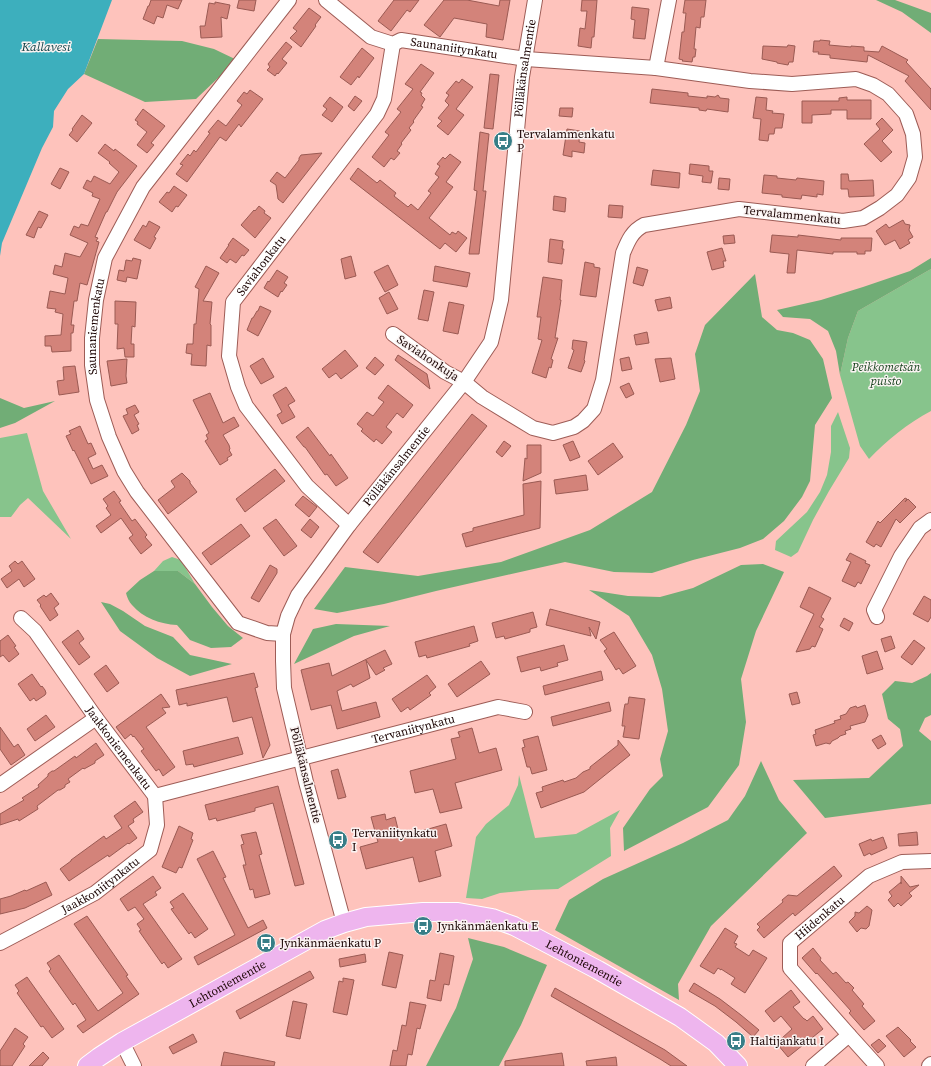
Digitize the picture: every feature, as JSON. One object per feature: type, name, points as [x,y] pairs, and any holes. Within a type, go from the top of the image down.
[{"type":"main road","name":"Lehtoniementie","points":[[87,1066],[122,1042],[325,930],[366,916],[423,912],[458,912],[492,918],[514,926],[598,970],[680,1017],[716,1043],[738,1066]]},
{"type":"street","name":"Saunaniemenkatu","points":[[283,634],[267,633],[238,623],[137,492],[124,471],[109,437],[97,400],[92,365],[92,338],[96,300],[104,258],[143,187],[290,0]]},
{"type":"street","name":"Saunaniitynkatu","points":[[326,0],[371,37],[393,44],[401,40],[526,59]]},
{"type":"street","name":"Pölläkänsalmentie","points":[[344,923],[306,782],[284,688],[283,634],[288,616],[298,595],[349,525],[464,382],[491,342],[501,300],[522,77],[535,0]]},
{"type":"street","points":[[656,68],[669,0]]},
{"type":"street","name":"Saviahonkatu","points":[[349,525],[307,486],[246,406],[238,388],[229,356],[233,302],[377,114],[384,99],[393,44]]},
{"type":"street","name":"Tervalammenkatu","points":[[464,382],[482,397],[533,428],[553,433],[574,427],[583,421],[594,409],[603,380],[623,253],[627,242],[638,228],[644,225],[739,209],[843,221],[863,218],[880,208],[897,195],[909,178],[915,157],[913,134],[906,114],[888,94],[873,85],[856,79],[792,84],[656,68],[526,59]]},
{"type":"street","name":"Saviahonkuja","points":[[392,334],[445,372],[464,382]]},
{"type":"street","points":[[877,617],[874,610],[901,556],[920,528],[931,520]]},
{"type":"street","name":"Jaakkoniemenkatu","points":[[21,618],[35,631],[96,718],[156,796],[301,758]]},
{"type":"street","name":"Tervaniitynkatu","points":[[301,758],[498,707],[525,712]]},
{"type":"street","points":[[0,785],[96,718]]},
{"type":"street","name":"Jaakkoniitynkatu","points":[[0,943],[95,893],[150,850],[157,825],[156,796]]},
{"type":"street","name":"Hiidenkatu","points":[[877,1066],[790,968],[790,943],[869,876],[902,862],[931,861]]},
{"type":"street","points":[[813,1066],[849,1035]]},
{"type":"street","points":[[122,1042],[134,1066]]},
{"type":"green space","points":[[876,0],[895,0],[931,13],[931,33],[902,12]]},
{"type":"green space","points":[[98,39],[182,41],[214,49],[237,60],[196,99],[145,102],[84,74]]},
{"type":"green space","points":[[931,258],[931,269],[858,311],[848,338],[840,375],[836,351],[828,331],[810,319],[783,317],[777,310],[821,300],[863,287],[910,271]]},
{"type":"green space","name":"Peikkometsän puisto","points":[[931,269],[931,411],[898,432],[869,459],[860,446],[840,375],[848,338],[858,311]]},
{"type":"green space","points":[[755,274],[762,317],[777,330],[793,333],[810,340],[823,359],[832,398],[815,425],[810,481],[802,497],[784,521],[763,539],[740,548],[693,560],[652,573],[614,572],[565,562],[384,604],[337,613],[314,609],[345,567],[418,576],[501,562],[590,530],[652,492],[686,425],[700,391],[695,354],[705,325]]},
{"type":"green space","points":[[0,398],[24,408],[55,401],[15,423],[0,428]]},
{"type":"green space","points":[[838,412],[850,448],[849,458],[813,520],[798,552],[791,557],[775,550],[776,541],[807,512],[820,492],[827,475],[831,452],[831,426]]},
{"type":"green space","points":[[27,433],[43,491],[71,539],[28,498],[20,505],[11,517],[0,517],[0,438]]},
{"type":"green space","points":[[172,557],[181,560],[195,584],[178,571],[154,571],[163,561]]},
{"type":"green space","points":[[763,564],[784,572],[756,631],[741,679],[746,722],[739,765],[708,807],[624,851],[623,828],[650,789],[663,776],[660,759],[668,731],[662,689],[652,655],[629,616],[589,590],[628,596],[660,597],[693,588],[741,565]]},
{"type":"green space","points":[[154,571],[178,571],[195,584],[228,626],[243,638],[231,647],[211,648],[190,640],[177,625],[152,620],[136,610],[128,599],[126,593],[140,580]]},
{"type":"green space","points":[[101,602],[110,604],[123,611],[145,626],[173,637],[190,655],[232,664],[190,676],[157,658],[120,631]]},
{"type":"green space","points":[[336,624],[390,626],[354,636],[294,664],[313,629]]},
{"type":"green space","points":[[931,673],[931,715],[925,718],[919,731],[931,741],[931,804],[825,818],[793,780],[869,778],[903,746],[900,729],[888,719],[882,694],[895,681],[912,683]]},
{"type":"green space","points":[[761,761],[779,800],[807,833],[711,926],[678,984],[679,1000],[555,930],[569,900],[603,879],[683,843],[728,820],[745,796]]},
{"type":"green space","points":[[519,775],[535,838],[576,834],[620,810],[610,828],[611,856],[558,889],[500,893],[482,899],[466,898],[476,837],[486,824],[509,805],[518,785]]},
{"type":"green space","points":[[468,938],[504,947],[547,965],[521,1025],[499,1066],[426,1066],[456,1008],[473,959]]},
{"type":"water","name":"Kallavesi","points":[[0,0],[112,0],[84,74],[68,89],[54,111],[53,127],[42,148],[2,243],[0,256]]},
{"type":"building","points":[[151,0],[182,0],[178,9],[167,5],[163,18],[157,16],[154,24],[143,19]]},
{"type":"building","points":[[239,0],[256,0],[254,11],[237,8]]},
{"type":"building","points":[[394,0],[419,0],[410,12],[407,10],[391,31],[378,21]]},
{"type":"building","points":[[444,0],[467,0],[499,6],[500,0],[510,0],[503,40],[486,37],[487,24],[454,18],[440,37],[424,25]]},
{"type":"building","points":[[582,0],[597,0],[594,37],[592,37],[591,48],[578,46],[580,28],[585,29],[587,11],[581,11]]},
{"type":"building","points":[[685,0],[706,0],[704,17],[701,17],[700,28],[696,27],[694,49],[696,49],[695,57],[693,57],[692,62],[682,61],[683,60],[679,59],[686,13],[683,13]]},
{"type":"building","points":[[215,2],[230,5],[227,19],[221,17],[222,37],[201,38],[200,26],[205,26],[209,3],[215,4]]},
{"type":"building","points":[[632,7],[649,9],[645,39],[633,38],[635,20],[631,19]]},
{"type":"building","points":[[309,8],[321,17],[301,47],[290,38],[297,31],[293,28]]},
{"type":"building","points":[[814,41],[830,41],[829,45],[864,47],[864,51],[879,52],[882,46],[908,60],[906,62],[931,89],[931,110],[905,81],[909,76],[868,55],[867,62],[830,58],[830,55],[813,52]]},
{"type":"building","points":[[286,42],[292,47],[282,59],[287,63],[275,76],[267,70],[270,67],[268,64]]},
{"type":"building","points":[[788,45],[795,46],[793,62],[789,62],[788,65],[762,59],[763,46],[787,47]]},
{"type":"building","points":[[362,48],[374,58],[359,78],[358,76],[351,85],[340,77]]},
{"type":"building","points":[[421,64],[434,73],[420,92],[425,99],[421,106],[423,107],[413,121],[414,122],[409,128],[411,130],[397,151],[400,153],[394,160],[391,158],[384,167],[372,157],[389,135],[385,132],[401,112],[397,109],[413,89],[405,84]]},
{"type":"building","points":[[490,74],[499,75],[493,129],[484,128]]},
{"type":"building","points":[[462,79],[473,87],[456,109],[464,115],[448,135],[437,126],[442,121],[438,118],[449,105],[445,101],[449,95],[446,93],[456,81],[459,83]]},
{"type":"building","points":[[652,89],[688,93],[688,96],[707,98],[707,96],[715,97],[718,95],[720,98],[729,99],[728,112],[707,109],[706,111],[699,110],[699,108],[650,103]]},
{"type":"building","points":[[250,90],[263,99],[241,127],[239,124],[226,141],[220,137],[187,182],[176,174],[183,165],[180,164],[188,154],[190,156],[194,150],[196,152],[210,133],[208,132],[218,120],[226,126],[242,105],[237,101],[244,92],[247,94]]},
{"type":"building","points":[[355,96],[362,101],[354,111],[348,106]]},
{"type":"building","points":[[330,97],[343,107],[332,122],[322,115],[327,109],[323,106]]},
{"type":"building","points":[[756,97],[767,98],[766,110],[773,111],[772,113],[784,114],[782,128],[775,128],[774,134],[769,134],[768,141],[759,140],[761,119],[753,118]]},
{"type":"building","points":[[847,97],[847,100],[871,100],[871,119],[847,119],[847,110],[831,110],[831,114],[812,115],[812,123],[802,123],[802,101],[839,101],[839,98]]},
{"type":"building","points":[[560,108],[573,108],[572,117],[559,116]]},
{"type":"building","points":[[143,109],[165,126],[151,143],[154,145],[147,153],[137,145],[147,132],[137,124],[138,122],[135,120]]},
{"type":"building","points":[[82,115],[92,123],[77,142],[69,135]]},
{"type":"building","points":[[882,118],[893,130],[882,141],[892,152],[881,162],[864,144],[880,129],[876,124]]},
{"type":"building","points":[[567,129],[580,131],[579,142],[585,143],[584,153],[572,151],[572,157],[563,155]]},
{"type":"building","points":[[480,132],[489,134],[483,191],[486,191],[479,254],[469,254],[477,191],[474,190]]},
{"type":"building","points":[[105,144],[114,151],[115,149],[137,166],[117,192],[95,237],[98,238],[96,241],[99,242],[87,285],[80,283],[77,301],[74,301],[71,325],[74,325],[73,333],[71,333],[71,351],[52,352],[51,346],[45,346],[45,336],[61,335],[63,314],[55,312],[56,309],[47,308],[50,291],[65,294],[68,278],[53,274],[55,265],[62,267],[65,253],[80,257],[88,243],[70,235],[74,226],[79,228],[81,224],[88,226],[100,199],[92,196],[93,193],[83,188],[87,180],[91,182],[94,176],[110,184],[119,172],[109,163],[110,162],[98,153]]},
{"type":"building","points":[[322,153],[283,203],[278,199],[276,185],[270,181],[277,172],[285,178],[299,160],[301,155]]},
{"type":"building","points":[[450,154],[461,162],[446,182],[453,187],[429,218],[450,235],[452,232],[456,234],[458,231],[467,238],[456,252],[445,243],[440,249],[350,179],[358,168],[377,183],[380,180],[396,193],[394,196],[408,207],[411,204],[418,210],[431,193],[428,191],[439,177],[435,174],[440,166],[437,164],[443,157],[445,159]]},
{"type":"building","points":[[690,164],[709,166],[709,171],[713,171],[711,183],[702,182],[703,176],[689,174]]},
{"type":"building","points":[[60,168],[69,172],[60,189],[51,184]]},
{"type":"building","points":[[653,170],[680,173],[679,188],[651,185]]},
{"type":"building","points":[[841,174],[848,174],[849,181],[873,180],[874,196],[849,197],[848,189],[841,189]]},
{"type":"building","points":[[764,175],[796,180],[797,178],[824,181],[823,195],[817,194],[817,197],[802,195],[801,199],[762,193]]},
{"type":"building","points":[[719,178],[730,179],[729,190],[718,189]]},
{"type":"building","points":[[174,186],[187,195],[172,212],[159,202]]},
{"type":"building","points":[[554,196],[566,198],[565,212],[553,210]]},
{"type":"building","points":[[609,205],[623,206],[622,218],[608,217]]},
{"type":"building","points":[[259,206],[265,211],[264,213],[271,218],[255,238],[241,225]]},
{"type":"building","points":[[39,211],[48,215],[41,228],[38,227],[34,238],[26,235]]},
{"type":"building","points":[[903,220],[905,224],[910,225],[909,230],[913,237],[908,240],[910,243],[900,249],[895,240],[885,245],[876,231],[886,224],[889,228]]},
{"type":"building","points":[[149,221],[160,227],[154,237],[156,238],[150,249],[134,240],[143,225],[146,227]]},
{"type":"building","points":[[734,235],[735,243],[724,244],[723,236]]},
{"type":"building","points":[[772,235],[798,237],[798,235],[841,240],[841,238],[872,238],[871,251],[865,251],[865,254],[857,254],[857,252],[833,252],[833,254],[797,250],[795,273],[787,273],[789,254],[770,252]]},
{"type":"building","points":[[233,238],[249,250],[244,256],[242,255],[236,263],[230,259],[227,263],[220,258]]},
{"type":"building","points":[[550,239],[563,241],[562,249],[564,249],[562,264],[548,262]]},
{"type":"building","points":[[722,248],[726,261],[723,261],[724,267],[712,270],[707,252]]},
{"type":"building","points":[[351,256],[356,276],[345,279],[341,259]]},
{"type":"building","points":[[133,258],[141,260],[137,279],[127,277],[126,282],[117,280],[119,270],[124,271],[126,260],[132,261]]},
{"type":"building","points":[[585,262],[594,264],[594,267],[600,268],[596,297],[580,295]]},
{"type":"building","points":[[388,265],[398,285],[385,292],[374,272]]},
{"type":"building","points":[[206,266],[219,273],[203,301],[212,302],[210,324],[211,346],[207,345],[206,366],[191,365],[192,354],[186,353],[187,344],[193,344],[194,324],[196,324],[199,289],[195,287]]},
{"type":"building","points":[[435,266],[470,273],[467,287],[433,281]]},
{"type":"building","points":[[637,267],[648,270],[643,286],[633,283]]},
{"type":"building","points":[[277,270],[288,277],[284,283],[287,285],[278,297],[264,288]]},
{"type":"building","points":[[543,277],[562,280],[561,300],[555,338],[558,338],[551,359],[553,360],[551,368],[549,367],[546,378],[532,373],[542,340],[538,339],[541,317],[537,317]]},
{"type":"building","points":[[424,290],[434,292],[428,321],[418,319]]},
{"type":"building","points":[[389,292],[398,309],[387,314],[379,298]]},
{"type":"building","points":[[670,297],[672,308],[658,311],[655,300]]},
{"type":"building","points":[[115,301],[136,302],[135,327],[132,326],[131,344],[134,344],[134,357],[125,357],[124,348],[117,349],[118,324],[115,324]]},
{"type":"building","points":[[449,302],[464,305],[458,334],[443,331]]},
{"type":"building","points":[[260,306],[271,311],[258,336],[247,330],[252,318]]},
{"type":"building","points":[[647,332],[649,343],[636,345],[634,335]]},
{"type":"building","points":[[573,340],[587,342],[585,361],[581,372],[568,368],[574,350],[572,349]]},
{"type":"building","points":[[345,350],[358,366],[341,379],[336,373],[329,378],[322,369]]},
{"type":"building","points":[[398,355],[427,374],[430,389],[395,360]]},
{"type":"building","points":[[375,357],[384,365],[375,375],[366,368]]},
{"type":"building","points":[[629,357],[632,369],[622,371],[620,359]]},
{"type":"building","points":[[263,358],[274,377],[261,384],[250,366]]},
{"type":"building","points":[[671,358],[675,379],[660,382],[655,359]]},
{"type":"building","points":[[127,359],[127,383],[111,386],[107,361]]},
{"type":"building","points":[[75,366],[79,392],[59,395],[57,381],[64,380],[63,367]]},
{"type":"building","points":[[629,383],[634,394],[626,398],[620,387]]},
{"type":"building","points":[[388,385],[413,405],[403,418],[397,413],[386,427],[392,432],[382,444],[376,439],[374,442],[361,431],[363,429],[357,424],[367,412],[373,416],[384,402],[378,398]]},
{"type":"building","points":[[286,387],[295,401],[288,405],[295,417],[282,424],[277,415],[282,412],[273,395]]},
{"type":"building","points":[[210,393],[223,423],[234,417],[239,426],[223,435],[229,445],[229,450],[232,455],[227,458],[228,460],[220,465],[205,441],[208,439],[206,435],[209,433],[193,400]]},
{"type":"building","points":[[135,405],[139,412],[134,415],[139,424],[137,425],[139,430],[132,434],[123,416],[128,414],[126,409]]},
{"type":"building","points":[[472,414],[487,426],[378,563],[363,552]]},
{"type":"building","points":[[80,426],[88,444],[91,443],[96,454],[88,458],[93,469],[102,465],[108,476],[91,484],[66,436],[71,434],[69,431]]},
{"type":"building","points":[[308,427],[330,456],[331,454],[348,478],[336,486],[327,474],[325,475],[296,437]]},
{"type":"building","points":[[504,441],[511,446],[502,457],[496,452]]},
{"type":"building","points":[[573,441],[580,457],[570,461],[563,445]]},
{"type":"building","points":[[613,443],[623,457],[598,475],[588,461]]},
{"type":"building","points":[[527,445],[541,445],[541,473],[523,481],[525,458],[527,459]]},
{"type":"building","points":[[275,469],[285,481],[245,512],[236,499]]},
{"type":"building","points":[[182,473],[190,481],[197,492],[168,514],[158,500],[175,487],[171,481]]},
{"type":"building","points":[[586,475],[588,490],[556,494],[554,480]]},
{"type":"building","points":[[541,481],[540,528],[466,547],[462,534],[473,531],[473,528],[524,515],[523,484]]},
{"type":"building","points":[[114,491],[121,501],[119,502],[132,521],[135,519],[147,535],[145,537],[152,545],[141,554],[129,538],[133,535],[121,518],[101,533],[96,526],[111,515],[106,508],[108,506],[103,499]]},
{"type":"building","points":[[303,496],[317,507],[309,517],[295,505]]},
{"type":"building","points":[[905,498],[907,499],[905,502],[908,499],[916,507],[900,523],[896,519],[881,547],[876,544],[874,547],[866,542],[878,521],[880,523]]},
{"type":"building","points":[[276,519],[297,546],[284,556],[263,528]]},
{"type":"building","points":[[310,519],[319,527],[311,538],[301,530]]},
{"type":"building","points":[[241,524],[250,536],[211,565],[202,553]]},
{"type":"building","points":[[850,553],[866,561],[865,563],[870,565],[861,584],[858,582],[855,587],[842,581],[851,562],[846,560]]},
{"type":"building","points":[[15,561],[18,564],[22,561],[35,579],[24,587],[19,579],[7,588],[1,579],[12,571],[9,566]]},
{"type":"building","points":[[270,565],[277,569],[277,573],[259,602],[251,598]]},
{"type":"building","points":[[809,587],[831,598],[821,617],[824,619],[819,627],[823,629],[815,647],[812,646],[810,649],[796,652],[814,614],[800,607]]},
{"type":"building","points":[[51,593],[59,604],[54,608],[58,615],[50,621],[37,600],[44,595],[46,597]]},
{"type":"building","points":[[924,596],[931,600],[931,617],[928,622],[913,614]]},
{"type":"building","points":[[550,609],[600,622],[596,639],[589,627],[591,636],[546,625]]},
{"type":"building","points":[[533,612],[537,627],[530,629],[530,632],[505,639],[504,636],[496,638],[492,623]]},
{"type":"building","points":[[844,618],[853,623],[849,631],[840,626]]},
{"type":"building","points":[[474,626],[478,641],[469,644],[470,646],[427,658],[426,655],[419,657],[415,642]]},
{"type":"building","points":[[78,630],[84,639],[79,643],[90,657],[79,665],[62,642]]},
{"type":"building","points":[[614,632],[636,666],[623,674],[619,668],[616,670],[604,651],[607,649],[600,640]]},
{"type":"building","points":[[8,635],[16,646],[14,647],[19,654],[9,662],[3,655],[0,657],[0,641]]},
{"type":"building","points":[[891,636],[895,648],[885,652],[881,639]]},
{"type":"building","points":[[914,640],[925,648],[912,665],[901,657]]},
{"type":"building","points":[[564,645],[568,660],[557,663],[558,666],[541,671],[540,667],[521,672],[517,657]]},
{"type":"building","points":[[385,650],[392,664],[383,668],[385,670],[376,675],[366,660],[370,678],[353,687],[351,684],[337,691],[342,711],[376,702],[380,717],[337,729],[331,705],[311,710],[301,670],[329,663],[332,676]]},
{"type":"building","points":[[877,651],[883,669],[867,674],[862,656]]},
{"type":"building","points":[[481,661],[490,674],[457,697],[448,684]]},
{"type":"building","points":[[106,665],[119,683],[107,692],[94,674]]},
{"type":"building","points":[[601,671],[603,680],[545,695],[543,686]]},
{"type":"building","points":[[254,673],[258,687],[255,688],[270,745],[263,758],[252,717],[233,722],[227,697],[187,706],[187,703],[179,705],[176,690]]},
{"type":"building","points":[[32,674],[46,693],[36,701],[34,698],[30,701],[18,684]]},
{"type":"building","points":[[427,675],[436,687],[429,693],[431,695],[410,710],[408,707],[401,712],[392,699]]},
{"type":"building","points":[[797,692],[800,703],[792,705],[789,694]]},
{"type":"building","points":[[161,694],[170,707],[162,708],[166,713],[146,727],[175,767],[163,776],[159,769],[156,771],[141,751],[144,749],[134,736],[133,737],[131,734],[125,739],[116,727]]},
{"type":"building","points":[[629,697],[645,699],[639,739],[623,737],[625,726],[622,726],[624,709],[625,704],[628,704]]},
{"type":"building","points":[[609,702],[611,711],[553,726],[551,717]]},
{"type":"building","points":[[865,705],[868,715],[865,722],[850,726],[851,729],[845,731],[846,734],[832,741],[830,744],[826,743],[816,746],[813,735],[816,734],[815,730],[835,723],[834,721],[841,719],[840,716],[846,714],[850,708],[856,706],[857,708]]},
{"type":"building","points":[[46,715],[55,727],[35,741],[27,729]]},
{"type":"building","points":[[0,727],[14,747],[18,744],[25,755],[11,765],[0,749]]},
{"type":"building","points":[[472,728],[479,753],[496,748],[502,770],[455,783],[462,808],[440,813],[433,789],[415,793],[410,771],[456,759],[451,739],[460,737],[458,732]]},
{"type":"building","points":[[881,735],[886,744],[878,749],[872,740]]},
{"type":"building","points":[[538,736],[547,770],[532,774],[530,767],[527,767],[522,748],[525,747],[523,740]]},
{"type":"building","points":[[238,737],[243,754],[194,767],[193,764],[186,765],[183,751]]},
{"type":"building","points":[[618,740],[630,755],[584,792],[541,808],[536,793],[543,791],[542,787],[563,780],[564,782],[576,778],[583,772],[590,769],[590,767],[618,745]]},
{"type":"building","points":[[96,743],[104,755],[95,761],[95,763],[84,769],[83,768],[68,779],[70,782],[65,785],[65,787],[58,790],[37,806],[38,809],[19,821],[18,819],[0,825],[0,814],[24,800],[22,798],[39,787],[38,785],[52,771],[75,756],[76,758]]},
{"type":"building","points":[[338,769],[346,797],[338,799],[331,771]]},
{"type":"building","points":[[278,786],[304,884],[295,886],[273,803],[255,808],[255,811],[217,821],[216,818],[209,820],[205,805]]},
{"type":"building","points":[[135,801],[143,812],[133,819],[134,822],[128,826],[137,838],[69,881],[60,869],[104,836],[106,839],[122,828],[114,816]]},
{"type":"building","points":[[385,814],[386,820],[395,817],[400,837],[446,824],[452,846],[435,851],[441,876],[419,882],[413,857],[366,869],[360,847],[378,842],[371,817]]},
{"type":"building","points":[[179,826],[193,833],[191,839],[193,840],[182,868],[179,867],[176,873],[162,867]]},
{"type":"building","points":[[256,832],[262,854],[259,855],[270,894],[255,898],[253,889],[250,890],[243,865],[246,865],[241,845],[244,844],[241,835]]},
{"type":"building","points":[[917,832],[918,845],[899,846],[898,834]]},
{"type":"building","points":[[883,837],[887,848],[871,855],[870,853],[864,856],[859,844],[871,839],[872,841]]},
{"type":"building","points":[[213,851],[226,877],[223,878],[248,928],[263,920],[267,928],[198,965],[194,957],[235,935],[197,859]]},
{"type":"building","points":[[834,866],[842,876],[795,916],[793,913],[764,938],[757,930],[760,927],[757,924],[783,902],[782,900],[788,895],[797,896]]},
{"type":"building","points":[[153,876],[161,888],[155,892],[157,895],[143,904],[182,959],[168,968],[164,962],[162,964],[139,931],[141,930],[137,924],[144,919],[135,907],[128,911],[120,899]]},
{"type":"building","points":[[901,876],[910,887],[919,885],[909,893],[912,896],[901,906],[898,903],[894,907],[888,900],[892,896],[889,892],[901,882]]},
{"type":"building","points":[[46,882],[52,895],[25,908],[0,914],[0,899],[25,890],[26,891]]},
{"type":"building","points":[[183,893],[208,929],[195,938],[191,932],[189,934],[171,909],[174,908],[170,902]]},
{"type":"building","points":[[867,906],[872,910],[869,926],[866,929],[861,928],[857,932],[849,922],[855,916],[855,912],[859,913]]},
{"type":"building","points":[[87,916],[128,975],[126,976],[139,994],[83,1033],[77,1026],[86,1020],[75,1003],[73,1005],[51,974],[49,971],[51,969],[47,963],[59,955],[98,1011],[123,993],[74,924]]},
{"type":"building","points":[[725,928],[738,936],[734,943],[737,944],[735,947],[749,956],[753,950],[767,958],[745,993],[731,984],[735,978],[721,969],[718,968],[714,974],[700,966]]},
{"type":"building","points":[[813,948],[821,958],[820,960],[833,974],[836,972],[846,983],[848,982],[854,988],[852,990],[864,1004],[862,1006],[875,1021],[864,1030],[849,1013],[851,1011],[802,958]]},
{"type":"building","points":[[389,952],[403,955],[396,988],[382,985]]},
{"type":"building","points":[[440,953],[454,956],[449,985],[444,984],[441,1001],[427,998],[430,980],[435,981]]},
{"type":"building","points":[[365,954],[366,962],[340,967],[339,959]]},
{"type":"building","points":[[310,971],[314,978],[240,1019],[236,1011]]},
{"type":"building","points":[[27,977],[64,1029],[52,1038],[43,1026],[41,1027],[17,993],[19,991],[15,985]]},
{"type":"building","points":[[343,978],[354,980],[347,1015],[333,1012],[339,981],[343,982]]},
{"type":"building","points":[[694,983],[720,999],[759,1030],[753,1037],[715,1006],[689,991]]},
{"type":"building","points":[[555,988],[665,1050],[687,1066],[671,1066],[551,996]]},
{"type":"building","points":[[791,990],[800,1002],[793,1007],[807,1021],[813,1016],[823,1029],[788,1057],[778,1045],[784,1040],[782,1038],[792,1029],[781,1016],[774,1022],[765,1011]]},
{"type":"building","points":[[293,1001],[307,1004],[300,1039],[286,1036]]},
{"type":"building","points":[[410,1002],[426,1005],[420,1029],[417,1028],[412,1055],[408,1054],[406,1066],[390,1066],[393,1050],[397,1051],[402,1025],[406,1026]]},
{"type":"building","points":[[898,1027],[916,1047],[904,1057],[886,1036]]},
{"type":"building","points":[[15,1028],[28,1037],[23,1044],[25,1046],[12,1066],[0,1066],[0,1051]]},
{"type":"building","points":[[193,1034],[197,1042],[173,1054],[169,1047]]},
{"type":"building","points":[[879,1039],[886,1046],[878,1053],[871,1045]]},
{"type":"building","points":[[43,1052],[49,1058],[42,1066],[29,1066]]},
{"type":"building","points":[[224,1052],[275,1062],[274,1066],[221,1066]]},
{"type":"building","points":[[562,1053],[564,1066],[505,1066],[505,1061]]},
{"type":"building","points":[[616,1057],[617,1066],[587,1066],[586,1061]]},
{"type":"place","name":"Tervalammenkatu P","points":[[503,141]]},
{"type":"place","name":"Tervaniitynkatu I","points":[[338,840]]},
{"type":"place","name":"Jynkänmäenkatu E","points":[[423,926]]},
{"type":"place","name":"Jynkänmäenkatu P","points":[[266,943]]},
{"type":"place","name":"Haltijankatu I","points":[[736,1041]]}]
